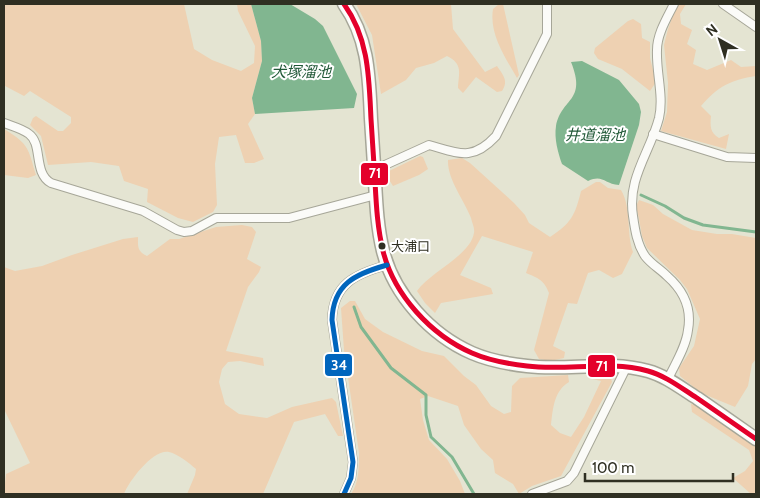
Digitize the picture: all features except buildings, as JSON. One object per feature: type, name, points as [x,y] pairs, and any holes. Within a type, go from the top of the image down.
[{"type":"main road","points":[[344,4],[358,27],[366,56],[370,87],[377,226],[386,265],[410,304],[422,317],[450,341],[472,353],[497,361],[528,367],[626,366],[649,371],[668,379],[756,439]]},
{"type":"street","points":[[374,170],[430,145],[461,154],[476,150],[490,142],[496,136],[547,34],[547,4]]},
{"type":"street","points":[[668,379],[688,330],[687,306],[682,290],[644,255],[638,244],[632,206],[634,179],[659,118],[661,101],[658,39],[674,4]]},
{"type":"street","points":[[723,4],[756,27]]},
{"type":"street","points":[[4,122],[29,133],[34,138],[45,180],[143,211],[176,230],[184,232],[192,231],[216,218],[290,218],[376,195]]},
{"type":"street","points":[[653,134],[727,156],[756,158]]},
{"type":"street","points":[[344,494],[351,478],[353,462],[332,320],[332,307],[343,287],[354,277],[386,265]]},
{"type":"street","points":[[532,494],[567,481],[574,473],[626,366]]},
{"type":"shaded area","points":[[4,4],[184,4],[194,49],[212,60],[241,71],[254,63],[255,46],[238,11],[237,4],[251,4],[261,41],[262,61],[252,98],[255,114],[248,124],[264,159],[254,163],[245,163],[236,135],[219,137],[215,164],[217,205],[213,212],[193,222],[178,218],[147,202],[148,189],[124,181],[119,166],[91,162],[48,165],[41,136],[30,125],[33,118],[36,116],[58,131],[63,131],[71,123],[71,117],[30,91],[24,96],[4,87]]},
{"type":"shaded area","points":[[356,4],[451,4],[453,29],[485,72],[497,66],[505,81],[502,91],[497,92],[476,77],[463,93],[458,88],[458,65],[447,56],[434,63],[416,68],[406,80],[381,94],[372,35]]},
{"type":"shaded area","points":[[499,4],[503,4],[519,75],[517,78],[499,45],[493,27],[493,9]]},
{"type":"shaded area","points":[[677,4],[686,4],[680,14],[681,24],[692,30],[687,44],[696,50],[693,64],[707,70],[731,60],[741,67],[756,66],[756,76],[726,85],[713,93],[701,106],[711,116],[711,126],[714,134],[719,138],[729,134],[726,149],[661,131],[667,112],[668,83],[664,45]]},
{"type":"shaded area","points":[[633,19],[641,24],[642,38],[650,42],[650,58],[656,82],[650,91],[622,69],[598,59],[594,53],[595,48]]},
{"type":"shaded area","points":[[4,129],[23,143],[36,175],[28,178],[4,175]]},
{"type":"shaded area","points":[[420,156],[423,157],[428,169],[393,186],[386,175],[389,171]]},
{"type":"shaded area","points":[[462,158],[514,203],[525,215],[529,223],[550,237],[571,218],[577,207],[581,191],[596,182],[600,182],[608,188],[621,190],[627,205],[633,252],[622,274],[613,278],[599,270],[588,273],[577,304],[568,303],[553,346],[565,352],[564,358],[550,361],[539,359],[534,350],[549,293],[540,280],[526,273],[533,252],[482,236],[460,275],[491,288],[493,294],[441,303],[435,313],[417,291],[465,249],[474,233],[471,218],[453,182],[448,167],[448,160]]},
{"type":"shaded area","points":[[639,200],[653,205],[663,214],[692,230],[756,238],[756,359],[752,364],[748,386],[735,407],[701,393],[680,376],[679,368],[694,346],[700,319],[687,289],[647,248],[642,236],[636,206]]},
{"type":"shaded area","points":[[242,225],[252,227],[256,232],[247,259],[261,267],[248,287],[226,351],[263,358],[264,366],[240,361],[228,362],[222,369],[219,382],[225,404],[239,414],[267,418],[292,407],[332,398],[336,402],[343,436],[338,436],[325,414],[294,422],[263,494],[187,494],[196,469],[180,457],[169,452],[163,452],[156,455],[142,467],[124,494],[4,494],[6,474],[30,463],[4,409],[4,267],[15,271],[42,266],[123,239],[138,237],[139,248],[147,256],[170,239],[179,239],[216,227]]},
{"type":"shaded area","points":[[350,301],[355,301],[365,319],[383,332],[422,351],[444,356],[476,385],[491,406],[504,414],[511,412],[512,386],[520,378],[568,375],[569,382],[560,390],[555,400],[551,425],[560,433],[571,437],[584,417],[601,381],[588,378],[590,374],[610,375],[612,382],[561,476],[532,486],[519,494],[513,484],[495,473],[493,460],[481,449],[464,425],[458,406],[428,396],[420,399],[423,420],[429,440],[447,459],[465,494],[351,494],[357,480],[359,453],[344,350],[341,308]]},
{"type":"shaded area","points":[[691,404],[717,415],[756,447],[756,494],[751,494],[733,478],[745,471],[753,461],[749,450],[692,412]]},
{"type":"water","name":"犬塚溜池","points":[[251,4],[290,4],[323,26],[357,94],[354,108],[255,114],[252,98],[262,61],[261,41]]},
{"type":"water","name":"井道溜池","points":[[582,61],[619,80],[639,104],[641,112],[639,125],[619,185],[600,179],[588,181],[562,164],[559,155],[556,126],[563,109],[575,92],[576,85],[571,62]]},
{"type":"waterway","points":[[641,195],[665,206],[684,218],[703,225],[756,232]]},
{"type":"waterway","points":[[354,307],[361,327],[391,368],[426,395],[426,415],[431,437],[452,457],[474,494]]},
{"type":"transit line","name":"71","points":[[344,4],[358,31],[366,59],[377,208],[383,251],[396,283],[416,312],[442,336],[472,353],[492,360],[542,367],[618,366],[655,373],[679,386],[756,439]]},
{"type":"transit line","name":"34","points":[[344,494],[351,478],[353,462],[332,320],[333,308],[341,289],[348,282],[365,272],[387,265]]},
{"type":"place","name":"大浦口","points":[[382,246]]}]
